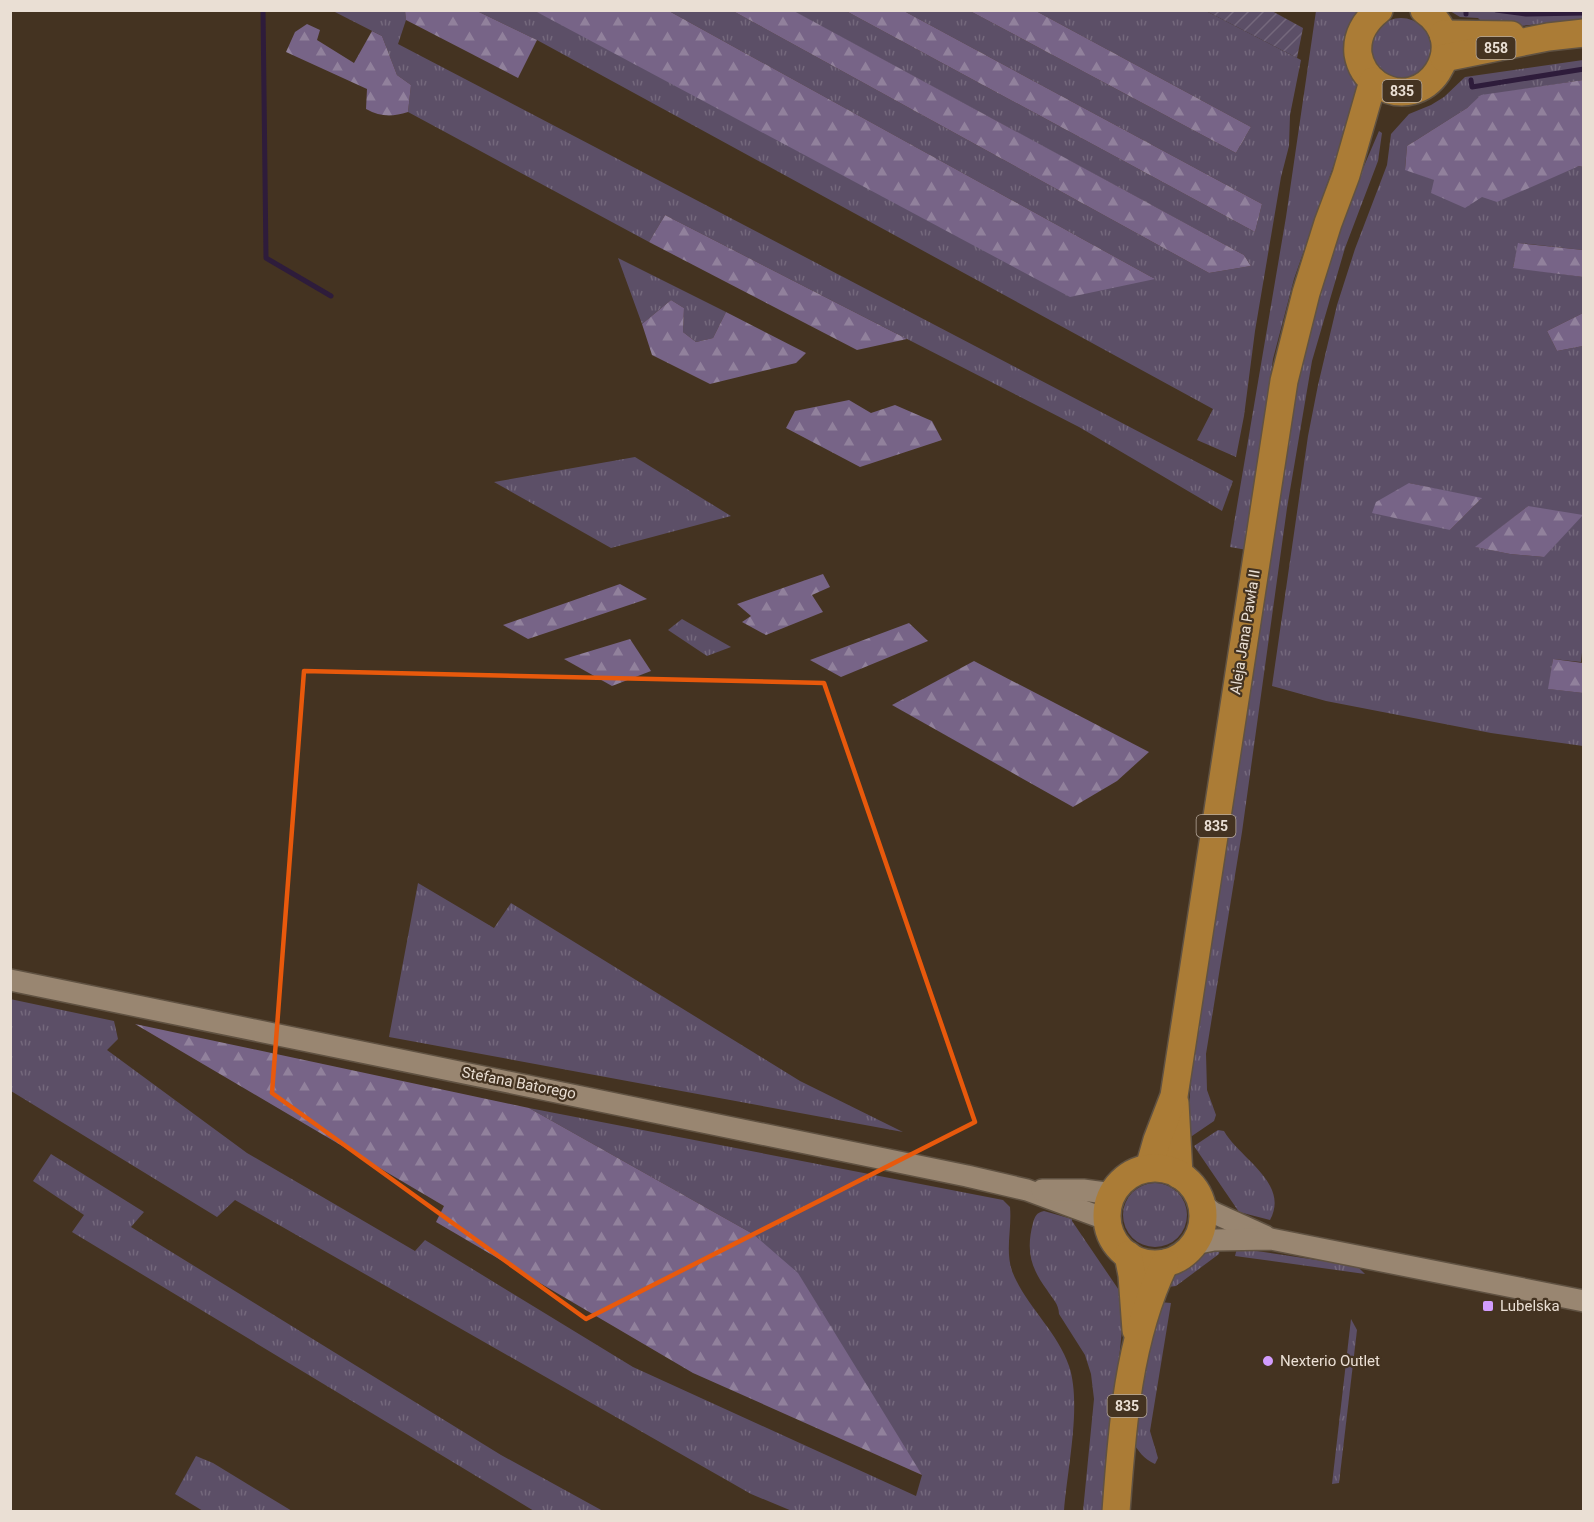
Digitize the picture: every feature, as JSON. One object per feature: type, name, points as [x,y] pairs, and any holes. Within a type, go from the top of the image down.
[{"type":"main road","name":"835","points":[[1379,10],[1365,23],[1358,45],[1359,56],[1362,68],[1373,81],[1388,90],[1411,91],[1426,84],[1437,73],[1443,46]]},
{"type":"main road","points":[[1424,10],[1437,23],[1443,46]]},
{"type":"main road","name":"858","points":[[1443,46],[1584,33]]},
{"type":"main road","name":"Aleja Jana Pawła II","points":[[1179,1175],[1174,1096],[1284,381],[1306,293],[1346,175],[1373,81]]},
{"type":"main road","name":"Aleja Jana Pawła II","points":[[1346,175],[1400,92]]},
{"type":"main road","name":"Aleja Jana Pawła II","points":[[1149,1168],[1174,1096]]},
{"type":"main road","points":[[1108,1220],[1108,1206],[1113,1194],[1129,1176],[1149,1168],[1179,1175],[1193,1188],[1201,1203],[1203,1223],[1194,1244],[1182,1256],[1165,1263],[1145,1264],[1128,1255]]},
{"type":"main road","name":"835","points":[[1108,1220],[1114,1241],[1128,1255],[1132,1275],[1136,1340],[1116,1512]]},
{"type":"main road","name":"835","points":[[1136,1340],[1165,1263]]},
{"type":"street","name":"Stefana Batorego","points":[[10,980],[592,1098],[1027,1190],[1108,1220]]},
{"type":"street","name":"Stefana Batorego","points":[[1027,1190],[1083,1190],[1113,1194]]},
{"type":"street","points":[[1201,1203],[1212,1212],[1271,1239]]},
{"type":"street","points":[[1194,1244],[1214,1240],[1271,1239],[1584,1301]]},
{"type":"highlighted area","points":[[304,671],[824,683],[975,1122],[586,1319],[272,1093]]},
{"type":"green space","points":[[333,11],[405,11],[406,20],[398,44],[1233,481],[1222,511],[1079,427],[665,215],[649,242],[408,112],[411,85],[397,75],[382,36]]},
{"type":"green space","points":[[405,11],[477,11],[537,40],[518,78],[406,20]]},
{"type":"green space","points":[[477,11],[535,11],[1155,279],[669,11],[733,11],[1209,273],[1251,266],[1244,255],[793,11],[846,11],[1255,232],[1262,204],[904,11],[970,11],[1236,153],[1251,127],[1036,11],[1206,11],[1301,60],[1290,115],[1289,146],[1281,177],[1236,457],[1197,440],[1213,409],[537,40]]},
{"type":"green space","points":[[535,11],[669,11],[1155,279],[1070,297]]},
{"type":"green space","points":[[733,11],[794,11],[1244,255],[1251,266],[1209,273]]},
{"type":"green space","points":[[846,11],[904,11],[1262,204],[1255,232]]},
{"type":"green space","points":[[970,11],[1036,11],[1251,127],[1236,153]]},
{"type":"green space","points":[[1206,11],[1272,11],[1303,28],[1297,58]]},
{"type":"green space","points":[[1316,11],[1365,11],[1362,84],[1294,279],[1273,359],[1247,550],[1230,547],[1286,217]]},
{"type":"green space","points":[[1450,11],[1583,11],[1583,20],[1520,26],[1482,22],[1478,18],[1460,17]]},
{"type":"green space","points":[[1401,18],[1418,23],[1426,31],[1431,48],[1426,65],[1418,73],[1401,78],[1384,73],[1376,65],[1371,48],[1376,31],[1384,23]]},
{"type":"green space","points":[[307,24],[320,30],[317,40],[354,63],[372,31],[382,36],[397,75],[411,85],[408,112],[387,115],[366,109],[367,89],[286,52],[295,32]]},
{"type":"green space","points":[[1583,60],[1583,80],[1481,96],[1467,108],[1407,146],[1405,169],[1482,197],[1579,166],[1583,167],[1583,250],[1519,243],[1513,267],[1583,277],[1583,313],[1547,331],[1557,351],[1583,346],[1583,643],[1581,662],[1553,659],[1549,689],[1583,693],[1583,746],[1491,733],[1326,701],[1272,686],[1308,436],[1318,385],[1337,305],[1355,249],[1387,165],[1391,134],[1409,114],[1444,97],[1465,77]],"holes":[[[1409,483],[1481,499],[1450,530]],[[1528,506],[1544,557],[1510,554],[1476,547]]]},
{"type":"green space","points":[[1583,80],[1583,167],[1579,166],[1497,202],[1482,197],[1465,208],[1431,193],[1434,180],[1405,170],[1407,146],[1467,108],[1481,95]]},
{"type":"green space","points":[[1379,131],[1382,133],[1378,161],[1345,248],[1312,361],[1287,508],[1242,832],[1206,1054],[1207,1090],[1216,1115],[1214,1121],[1192,1136],[1187,1135],[1193,1053],[1288,425],[1313,308],[1346,208]]},
{"type":"green space","points":[[665,215],[907,339],[857,350],[649,242]]},
{"type":"green space","points":[[1518,243],[1583,250],[1583,277],[1513,268]]},
{"type":"green space","points":[[618,258],[726,312],[713,338],[696,342],[683,332],[684,308],[671,300],[642,324]]},
{"type":"green space","points":[[671,300],[684,308],[683,332],[696,342],[713,338],[726,312],[806,353],[796,363],[710,384],[652,355],[642,324]]},
{"type":"green space","points":[[1583,313],[1583,346],[1557,351],[1547,331]]},
{"type":"green space","points":[[849,400],[871,413],[895,405],[932,421],[942,440],[860,467],[786,428],[795,411]]},
{"type":"green space","points":[[635,457],[731,516],[611,548],[494,482]]},
{"type":"green space","points":[[1409,483],[1482,498],[1450,530],[1372,513],[1376,502]]},
{"type":"green space","points":[[1528,506],[1583,515],[1544,557],[1510,554],[1475,547]]},
{"type":"green space","points":[[823,574],[830,587],[812,595],[823,612],[766,635],[742,622],[751,616],[737,604]]},
{"type":"green space","points":[[620,584],[647,599],[528,639],[503,625]]},
{"type":"green space","points":[[682,619],[731,647],[707,656],[668,630]]},
{"type":"green space","points":[[909,623],[928,641],[841,677],[810,660]]},
{"type":"green space","points":[[630,639],[651,671],[612,686],[564,659]]},
{"type":"green space","points":[[1553,659],[1583,663],[1583,693],[1548,689]]},
{"type":"green space","points":[[974,661],[1149,752],[1117,781],[1073,807],[892,705]]},
{"type":"green space","points":[[418,883],[494,928],[511,903],[800,1081],[903,1132],[389,1037]]},
{"type":"green space","points":[[10,999],[114,1021],[118,1039],[107,1050],[247,1153],[415,1251],[425,1240],[633,1367],[916,1496],[922,1475],[753,1234],[529,1108],[1003,1200],[1010,1207],[1009,1255],[1012,1271],[1025,1295],[1064,1353],[1073,1381],[1074,1418],[1064,1511],[792,1511],[751,1494],[235,1200],[217,1217],[11,1091]]},
{"type":"green space","points":[[135,1024],[529,1108],[753,1234],[798,1273],[922,1475],[693,1373],[436,1222],[444,1206]]},
{"type":"green space","points":[[1218,1130],[1224,1131],[1268,1183],[1274,1194],[1274,1207],[1270,1220],[1239,1212],[1194,1146]]},
{"type":"green space","points":[[51,1154],[144,1212],[131,1227],[501,1455],[603,1511],[534,1511],[72,1232],[84,1215],[33,1181]]},
{"type":"green space","points":[[1155,1183],[1167,1185],[1178,1192],[1185,1203],[1187,1215],[1185,1227],[1178,1238],[1167,1245],[1155,1247],[1143,1245],[1132,1238],[1125,1227],[1123,1215],[1125,1203],[1132,1192],[1143,1185]]},
{"type":"green space","points":[[1044,1211],[1072,1219],[1125,1299],[1104,1511],[1083,1511],[1094,1399],[1091,1374],[1085,1355],[1059,1314],[1057,1304],[1041,1282],[1031,1258],[1030,1242],[1033,1223],[1036,1215]]},
{"type":"green space","points":[[1220,1248],[1219,1254],[1176,1286],[1168,1287],[1176,1269],[1208,1250]]},
{"type":"green space","points":[[1237,1248],[1357,1266],[1365,1274],[1235,1256]]},
{"type":"green space","points":[[1159,1302],[1171,1303],[1150,1431],[1158,1458],[1155,1464],[1142,1454],[1132,1441]]},
{"type":"green space","points":[[1351,1319],[1357,1330],[1339,1483],[1332,1484]]},
{"type":"green space","points":[[196,1456],[213,1463],[292,1511],[203,1511],[175,1494]]},
{"type":"waterway","points":[[263,10],[266,258],[331,296]]},
{"type":"waterway","points":[[1496,10],[1526,14],[1584,13]]},
{"type":"waterway","points":[[1471,80],[1472,87],[1584,69]]},
{"type":"place","name":"Lubelska","points":[[1488,1306]]},
{"type":"place","name":"Nexterio Outlet","points":[[1268,1361]]}]
